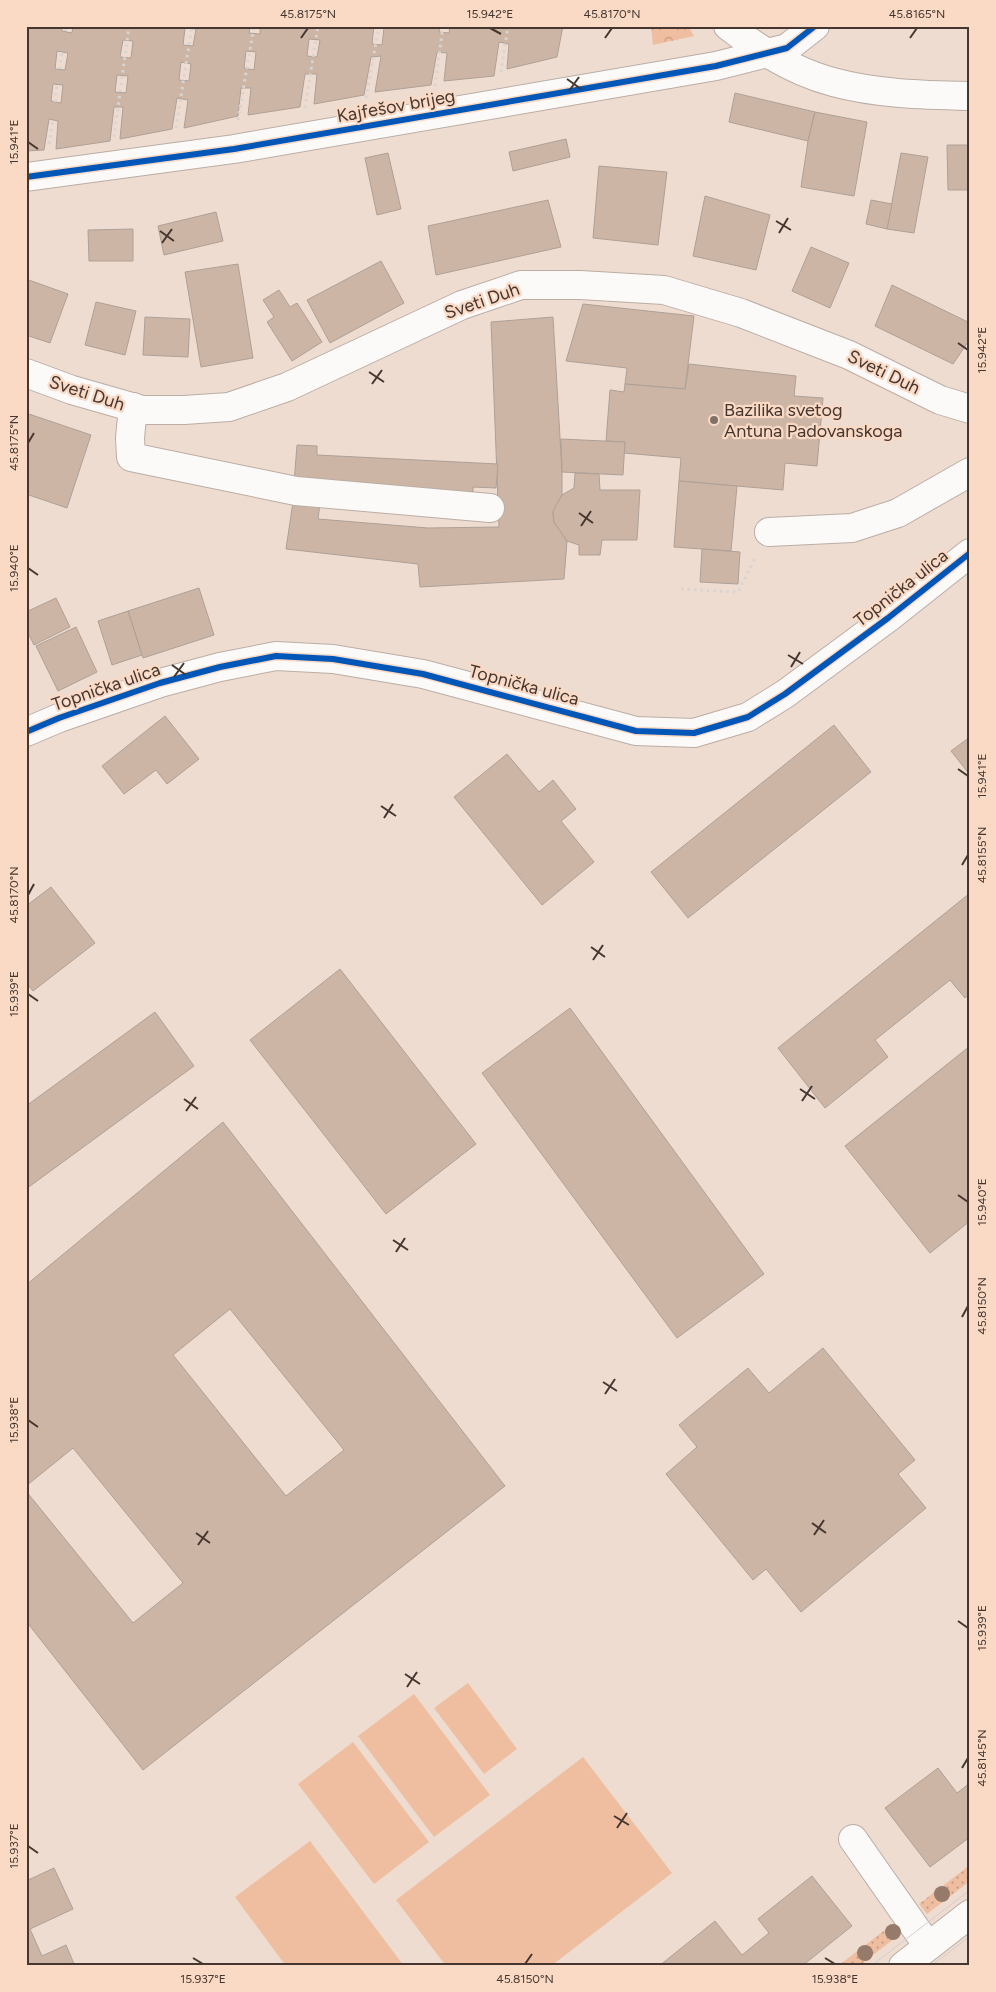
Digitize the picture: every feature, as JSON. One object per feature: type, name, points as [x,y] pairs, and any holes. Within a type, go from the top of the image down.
[{"type":"street","points":[[728,26],[796,68],[832,82],[882,91],[970,96]]},
{"type":"street","name":"Kajfešov brijeg","points":[[26,177],[234,149],[710,67],[787,48],[815,26]]},
{"type":"street","name":"Sveti Duh","points":[[26,373],[72,390],[142,410],[229,407],[287,387],[462,305],[521,285],[580,285],[664,290],[740,313],[849,355],[940,400],[970,409]]},
{"type":"street","points":[[133,408],[130,457],[296,491],[490,508]]},
{"type":"street","points":[[769,532],[852,528],[898,513],[970,472]]},
{"type":"street","name":"Topnička ulica","points":[[26,732],[59,718],[160,683],[220,667],[276,656],[333,659],[423,674],[636,731],[694,733],[748,717],[785,694],[888,618],[970,554]]},
{"type":"street","points":[[853,1839],[928,1946]]},
{"type":"street","points":[[903,1966],[970,1914]]},
{"type":"path","points":[[65,31],[66,26]]},
{"type":"path","points":[[112,145],[129,26]]},
{"type":"path","points":[[175,134],[192,26]]},
{"type":"path","points":[[238,123],[254,26]]},
{"type":"path","points":[[304,112],[318,26]]},
{"type":"path","points":[[366,102],[379,26]]},
{"type":"path","points":[[434,90],[443,26]]},
{"type":"path","points":[[501,76],[508,26]]},
{"type":"path","points":[[60,69],[62,52]]},
{"type":"path","points":[[55,102],[57,84]]},
{"type":"path","points":[[681,589],[738,592],[769,532]]},
{"type":"green space","points":[[651,26],[688,26],[694,36],[653,45]]},
{"type":"green space","points":[[468,1683],[517,1749],[484,1774],[434,1708]]},
{"type":"green space","points":[[414,1694],[490,1795],[434,1837],[358,1736]]},
{"type":"green space","points":[[353,1742],[429,1842],[374,1884],[298,1784]]},
{"type":"green space","points":[[583,1757],[672,1873],[551,1966],[446,1966],[396,1900]]},
{"type":"green space","points":[[310,1841],[404,1966],[286,1966],[235,1897]]},
{"type":"green space","points":[[970,1865],[970,1881],[927,1914],[919,1904]]},
{"type":"green space","points":[[894,1923],[908,1928],[859,1966],[838,1966]]},
{"type":"building","points":[[26,26],[62,26],[62,31],[72,33],[73,26],[250,26],[249,33],[260,34],[260,26],[374,26],[440,26],[439,32],[449,33],[450,26],[563,26],[557,57],[507,69],[509,44],[499,42],[494,76],[444,81],[447,53],[437,52],[431,85],[375,92],[381,56],[371,57],[364,95],[314,104],[317,74],[305,74],[300,107],[248,115],[251,88],[241,88],[238,116],[184,128],[188,100],[177,98],[172,129],[120,139],[123,107],[114,107],[110,141],[56,149],[58,121],[49,119],[44,150],[26,151]],"holes":[[[374,26],[384,28],[382,45],[372,44]],[[185,28],[196,29],[193,46],[183,45]],[[309,39],[320,40],[317,57],[307,56]],[[123,40],[133,41],[131,58],[120,57]],[[57,51],[68,53],[65,70],[55,69]],[[246,51],[256,52],[254,70],[244,68]],[[181,62],[191,64],[189,81],[179,80]],[[117,75],[128,76],[126,93],[115,92]],[[53,84],[63,85],[61,103],[51,101]]]},
{"type":"building","points":[[735,93],[815,112],[808,141],[729,122]]},
{"type":"building","points":[[815,112],[867,122],[854,196],[801,187],[808,141]]},
{"type":"building","points":[[566,139],[570,157],[513,171],[509,152]]},
{"type":"building","points":[[947,145],[970,145],[970,190],[948,190]]},
{"type":"building","points":[[388,153],[401,209],[377,215],[365,158]]},
{"type":"building","points":[[901,153],[928,157],[914,233],[887,229]]},
{"type":"building","points":[[599,166],[667,172],[658,245],[593,238]]},
{"type":"building","points":[[705,196],[770,215],[756,270],[693,256]]},
{"type":"building","points":[[548,200],[561,247],[436,275],[428,226]]},
{"type":"building","points":[[871,200],[892,204],[887,229],[866,224]]},
{"type":"building","points":[[216,212],[223,241],[164,255],[158,226]]},
{"type":"building","points":[[133,229],[133,261],[89,261],[88,230]]},
{"type":"building","points":[[811,247],[849,263],[830,308],[792,291]]},
{"type":"building","points":[[381,261],[404,303],[330,343],[307,300]]},
{"type":"building","points":[[238,264],[253,358],[201,367],[185,272]]},
{"type":"building","points":[[26,279],[68,294],[50,343],[26,335]]},
{"type":"building","points":[[892,285],[970,323],[970,339],[953,364],[875,326]]},
{"type":"building","points":[[279,290],[290,307],[297,303],[322,342],[292,361],[267,322],[274,317],[263,300]]},
{"type":"building","points":[[96,302],[136,311],[125,355],[85,345]]},
{"type":"building","points":[[583,304],[694,316],[685,389],[625,384],[627,368],[566,361]]},
{"type":"building","points":[[145,317],[190,319],[188,357],[143,355]]},
{"type":"building","points":[[553,317],[562,495],[553,512],[554,522],[567,541],[564,579],[420,587],[418,564],[286,549],[293,502],[320,503],[318,519],[428,528],[499,527],[491,322]]},
{"type":"building","name":"Bazilika svetog Antuna Padovanskoga","points":[[689,364],[796,376],[794,396],[823,398],[817,466],[785,463],[783,490],[679,481],[681,458],[624,453],[625,442],[606,441],[610,390],[624,392],[625,384],[685,389]]},
{"type":"building","points":[[26,413],[91,435],[67,508],[26,494]]},
{"type":"building","points":[[561,439],[625,442],[623,475],[562,472]]},
{"type":"building","points":[[297,445],[317,446],[317,455],[498,464],[496,488],[473,487],[473,492],[294,483]]},
{"type":"building","points":[[575,473],[599,474],[600,490],[640,490],[637,540],[602,540],[600,555],[579,555],[579,545],[567,541],[554,522],[553,512],[562,495],[574,488]]},
{"type":"building","points":[[679,481],[737,486],[731,551],[674,547]]},
{"type":"building","points":[[702,549],[740,552],[738,584],[700,582]]},
{"type":"building","points":[[199,588],[214,635],[143,658],[128,611]]},
{"type":"building","points":[[56,598],[70,627],[34,645],[26,629],[26,612]]},
{"type":"building","points":[[128,611],[142,655],[112,665],[98,621]]},
{"type":"building","points":[[76,627],[97,672],[58,691],[36,646]]},
{"type":"building","points":[[165,716],[199,759],[167,784],[156,770],[124,794],[102,766]]},
{"type":"building","points":[[834,725],[871,772],[688,918],[651,872]]},
{"type":"building","points":[[970,737],[970,775],[951,751]]},
{"type":"building","points":[[507,754],[539,792],[553,780],[576,809],[561,821],[594,862],[542,905],[454,797]]},
{"type":"building","points":[[51,887],[95,943],[33,991],[26,982],[26,906]]},
{"type":"building","points":[[970,893],[970,994],[965,998],[950,980],[875,1040],[888,1057],[825,1108],[778,1048]]},
{"type":"building","points":[[340,969],[476,1144],[386,1214],[250,1040]]},
{"type":"building","points":[[570,1008],[764,1274],[677,1338],[482,1073]]},
{"type":"building","points":[[155,1012],[194,1066],[26,1189],[26,1106]]},
{"type":"building","points":[[970,1046],[970,1221],[930,1253],[845,1146]]},
{"type":"building","points":[[223,1122],[505,1486],[143,1770],[26,1621],[26,1491],[133,1623],[183,1583],[73,1448],[26,1486],[26,1285]],"holes":[[[230,1309],[344,1450],[286,1496],[173,1355]]]},
{"type":"building","points":[[823,1348],[915,1460],[898,1474],[926,1508],[801,1612],[766,1569],[753,1580],[666,1474],[697,1447],[679,1425],[748,1368],[769,1393]]},
{"type":"building","points":[[938,1768],[957,1793],[970,1783],[970,1837],[930,1867],[885,1808]]},
{"type":"building","points":[[54,1868],[73,1909],[30,1929],[42,1956],[66,1945],[75,1966],[26,1966],[26,1881]]},
{"type":"building","points":[[812,1876],[852,1926],[802,1966],[659,1966],[715,1921],[742,1955],[769,1933],[758,1919]]},
{"type":"tram line","points":[[871,1966],[970,1890]]},
{"type":"tram line","points":[[931,1966],[970,1936]]},
{"type":"cycle path","points":[[26,177],[234,149],[716,66],[787,48],[815,26]]},
{"type":"cycle path","points":[[26,732],[59,718],[160,683],[220,667],[276,656],[333,659],[423,674],[636,731],[694,733],[748,717],[785,694],[888,618],[970,553]]},
{"type":"place","name":"Bazilika svetog Antuna Padovanskoga","points":[[714,420]]}]
